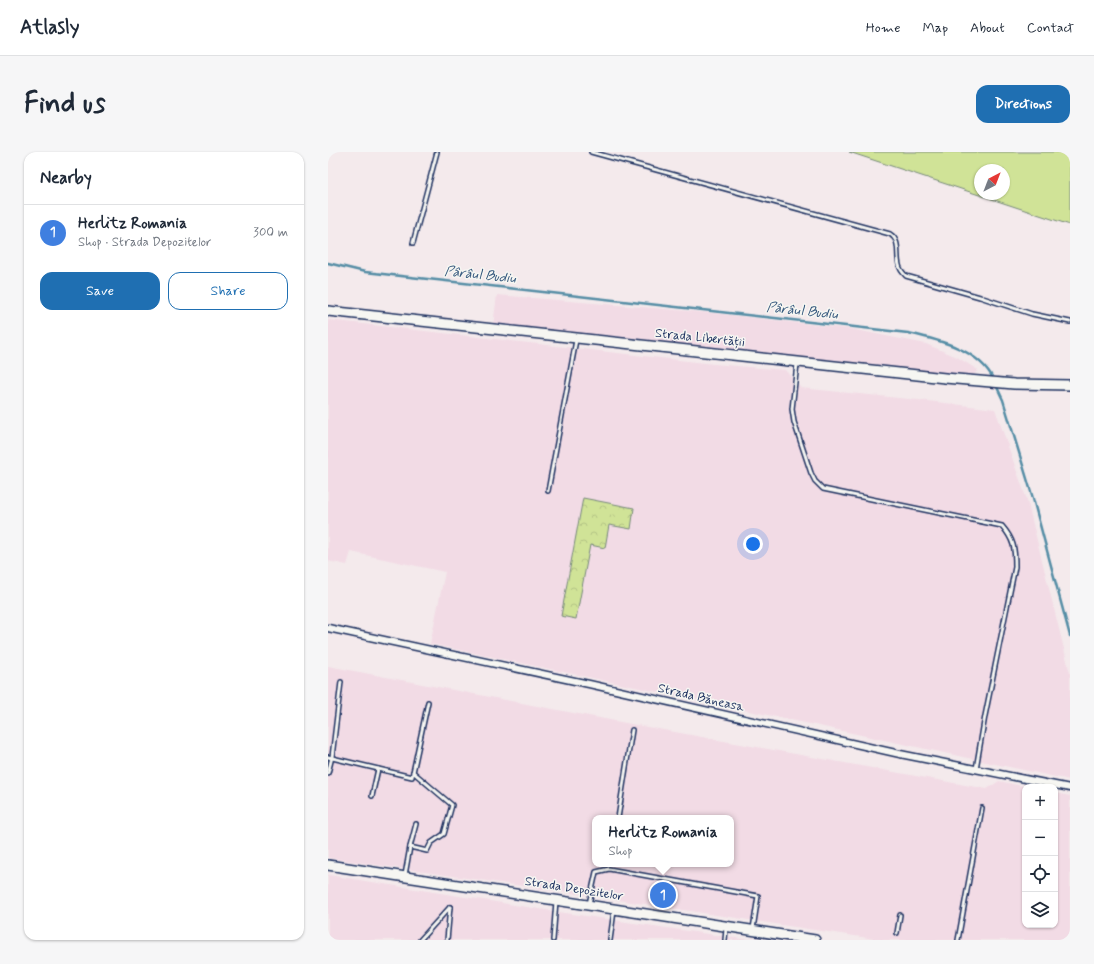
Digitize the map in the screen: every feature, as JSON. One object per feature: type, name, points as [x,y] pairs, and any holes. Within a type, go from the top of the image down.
[{"type":"main road","name":"Strada Libertății","points":[[328,311],[975,381],[1014,384],[1070,385]]},
{"type":"main road","name":"Strada Depozitelor","points":[[328,865],[615,909],[752,931],[784,938],[815,940]]},
{"type":"street","name":"Strada Băneasa","points":[[328,628],[589,684],[803,733],[976,770],[1070,788]]},
{"type":"lane","points":[[413,243],[437,152]]},
{"type":"lane","points":[[591,152],[890,234],[894,237],[897,243],[899,266],[906,276],[980,297],[1032,314],[1070,322]]},
{"type":"lane","points":[[548,491],[576,338]]},
{"type":"lane","points":[[797,362],[792,409],[794,422],[814,481],[823,488],[1002,526],[1010,535],[1015,548],[1016,566],[985,716],[976,770]]},
{"type":"lane","points":[[328,774],[341,682]]},
{"type":"lane","points":[[330,757],[412,777],[428,702]]},
{"type":"lane","points":[[618,815],[632,730]]},
{"type":"lane","points":[[372,796],[378,769]]},
{"type":"lane","points":[[410,847],[427,851],[431,843],[444,834],[452,805],[435,789],[413,772]]},
{"type":"lane","points":[[958,940],[982,808]]},
{"type":"lane","points":[[405,877],[410,847],[416,824]]},
{"type":"lane","points":[[589,905],[596,872],[609,869],[758,896],[752,931]]},
{"type":"lane","points":[[552,940],[557,900]]},
{"type":"lane","points":[[420,940],[450,907],[447,940]]},
{"type":"lane","points":[[610,940],[615,909]]},
{"type":"lane","points":[[897,933],[900,915]]},
{"type":"lane","points":[[725,940],[726,927]]},
{"type":"shaded area","points":[[497,295],[713,313],[851,329],[926,344],[957,357],[978,370],[972,377],[493,325]]},
{"type":"shaded area","points":[[328,320],[714,364],[785,370],[801,388],[995,409],[1027,500],[1070,673],[1070,780],[430,644],[445,572],[351,552],[347,565],[328,561]]},
{"type":"shaded area","points":[[328,666],[631,724],[987,789],[999,781],[1022,786],[1022,928],[1058,928],[1058,794],[1070,796],[1070,940],[881,940],[328,858]]},
{"type":"shaded area","points":[[328,875],[552,911],[749,940],[328,940]]},
{"type":"green space","points":[[849,152],[1070,152],[1070,225],[994,200],[1010,200],[1010,164],[974,164],[974,193]]},
{"type":"green space","points":[[583,498],[634,508],[631,529],[609,525],[605,548],[590,545],[576,619],[561,616]]},
{"type":"waterway","name":"Pârâul Budiu","points":[[328,263],[365,272],[908,333],[945,343],[968,353],[987,369],[994,380]]},
{"type":"waterway","name":"Pârâul Budiu","points":[[996,385],[1003,400],[1032,495],[1070,636]]},
{"type":"place","name":"Herlitz Romania","points":[[663,895]]}]
